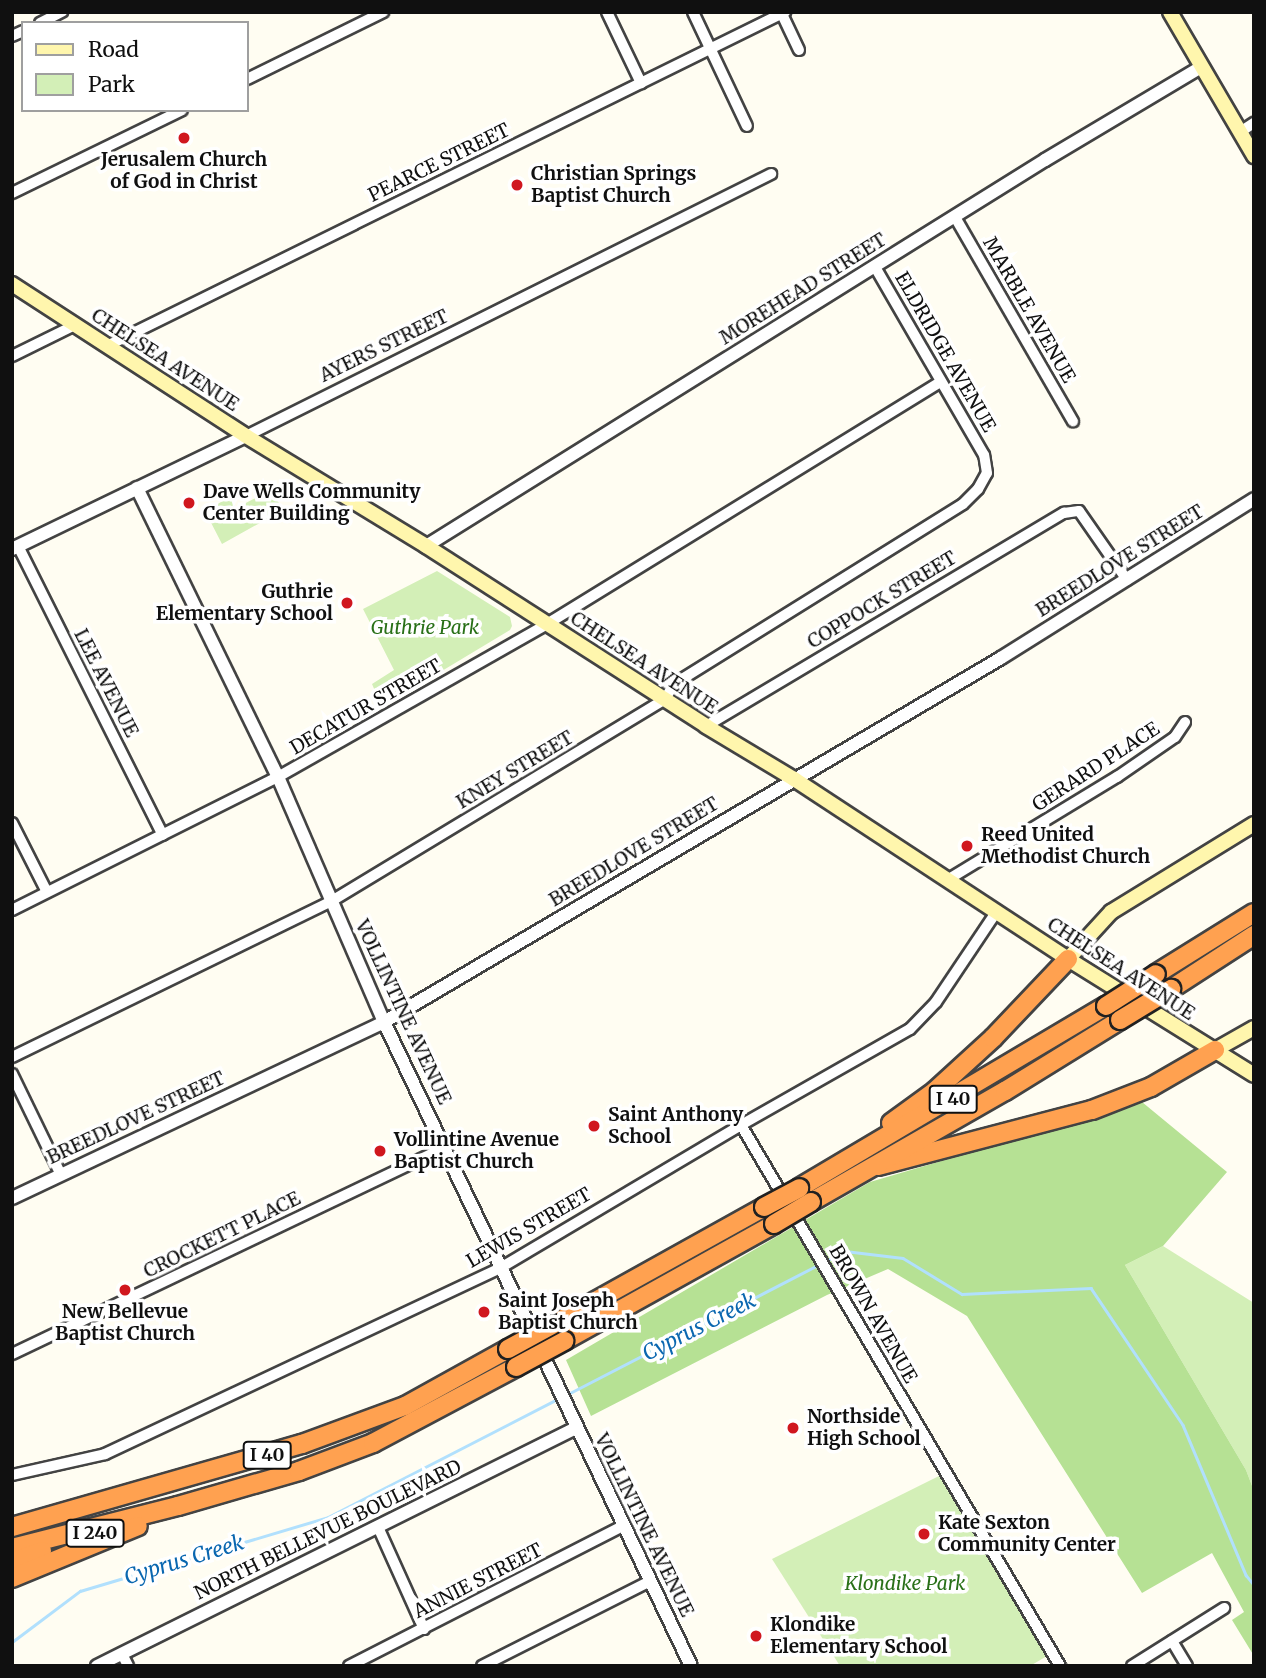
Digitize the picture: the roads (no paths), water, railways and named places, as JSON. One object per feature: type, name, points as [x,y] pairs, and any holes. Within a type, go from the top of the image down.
[{"type":"highway","name":"I 40","points":[[12,1527],[302,1444],[405,1406],[822,1175],[1106,1006],[1254,913]]},
{"type":"highway","name":"I 40","points":[[12,1548],[206,1499],[299,1471],[373,1443],[564,1341],[878,1166],[1171,989],[1254,935]]},
{"type":"highway","points":[[822,1175],[935,1091],[993,1038],[1068,959]]},
{"type":"highway","points":[[878,1166],[1093,1110],[1150,1087],[1215,1050]]},
{"type":"highway","points":[[12,1578],[206,1499]]},
{"type":"highway","name":"I 240","points":[[12,1562],[178,1506]]},
{"type":"main road","points":[[1170,12],[1254,156]]},
{"type":"main road","name":"CHELSEA AVENUE","points":[[12,284],[246,436],[426,546],[706,726],[794,779],[1068,959],[1254,1075]]},
{"type":"main road","points":[[1068,959],[1111,912],[1254,824]]},
{"type":"main road","points":[[1215,1050],[1254,1028]]},
{"type":"street","points":[[44,21],[62,12]]},
{"type":"street","points":[[248,79],[383,12]]},
{"type":"street","points":[[607,12],[641,83]]},
{"type":"street","points":[[693,12],[747,126]]},
{"type":"street","points":[[782,13],[799,50]]},
{"type":"street","name":"PEARCE STREET","points":[[109,345],[782,13]]},
{"type":"street","name":"MOREHEAD STREET","points":[[426,546],[955,216],[1201,67]]},
{"type":"street","points":[[12,193],[178,112]]},
{"type":"street","points":[[1240,132],[1254,123]]},
{"type":"street","name":"AYERS STREET","points":[[15,548],[771,174]]},
{"type":"street","name":"MARBLE AVENUE","points":[[955,216],[1073,421]]},
{"type":"street","name":"ELDRIDGE AVENUE","points":[[875,267],[984,455]]},
{"type":"street","points":[[12,356],[75,325]]},
{"type":"street","name":"DECATUR STREET","points":[[12,910],[278,777],[547,624],[941,382]]},
{"type":"street","name":"KNEY STREET","points":[[12,1057],[330,902],[665,699],[674,684],[963,504],[978,489],[987,473],[984,455]]},
{"type":"street","name":"VOLLINTINE AVENUE","points":[[137,488],[278,777],[384,1022],[446,1147],[576,1428],[691,1666]]},
{"type":"street","name":"BREEDLOVE STREET","points":[[12,1198],[384,1022],[1127,580],[1254,499]]},
{"type":"street","name":"COPPOCK STREET","points":[[706,726],[1064,513],[1079,511],[1127,580]]},
{"type":"street","name":"LEE AVENUE","points":[[15,548],[163,835]]},
{"type":"street","name":"GERARD PLACE","points":[[949,879],[1117,777],[1175,737],[1185,722]]},
{"type":"street","points":[[12,823],[47,892]]},
{"type":"street","name":"LEWIS STREET","points":[[12,1475],[105,1454],[502,1267],[741,1125],[910,1030],[936,1002],[998,911]]},
{"type":"street","points":[[12,1074],[61,1175]]},
{"type":"street","name":"BROWN AVENUE","points":[[741,1125],[1055,1664]]},
{"type":"street","name":"CROCKETT PLACE","points":[[12,1354],[446,1147]]},
{"type":"street","name":"NORTH BELLEVUE BOULEVARD","points":[[97,1666],[576,1428]]},
{"type":"street","name":"ANNIE STREET","points":[[349,1666],[623,1526]]},
{"type":"street","points":[[378,1527],[424,1629]]},
{"type":"street","points":[[482,1666],[650,1581]]},
{"type":"street","points":[[1132,1666],[1224,1608]]},
{"type":"street","points":[[1172,1641],[1187,1666]]},
{"type":"street","points":[[122,1654],[128,1666]]},
{"type":"waterway","name":"Cyprus Creek","points":[[824,1262],[845,1251],[903,1258],[962,1294],[1091,1288],[1183,1425],[1246,1575],[1254,1585]]},
{"type":"waterway","name":"Cyprus Creek","points":[[566,1395],[818,1265]]},
{"type":"waterway","name":"Cyprus Creek","points":[[12,1642],[80,1591],[328,1517],[560,1398]]},
{"type":"place","name":"Jerusalem Church of God in Christ","points":[[184,138]]},
{"type":"place","name":"Christian Springs Baptist Church","points":[[517,185]]},
{"type":"place","name":"Dave Wells Community Center Building","points":[[189,503]]},
{"type":"place","name":"Guthrie Elementary School","points":[[347,603]]},
{"type":"place","name":"Reed United Methodist Church","points":[[967,846]]},
{"type":"place","name":"Saint Anthony School","points":[[594,1126]]},
{"type":"place","name":"Vollintine Avenue Baptist Church","points":[[380,1151]]},
{"type":"place","name":"New Bellevue Baptist Church","points":[[125,1290]]},
{"type":"place","name":"Saint Joseph Baptist Church","points":[[484,1312]]},
{"type":"place","name":"Northside High School","points":[[793,1428]]},
{"type":"place","name":"Kate Sexton Community Center","points":[[924,1534]]},
{"type":"place","name":"Klondike Elementary School","points":[[756,1636]]},
{"type":"park label","name":"Guthrie Park","points":[[425,628]]},
{"type":"park label","name":"Klondike Park","points":[[905,1584]]}]
